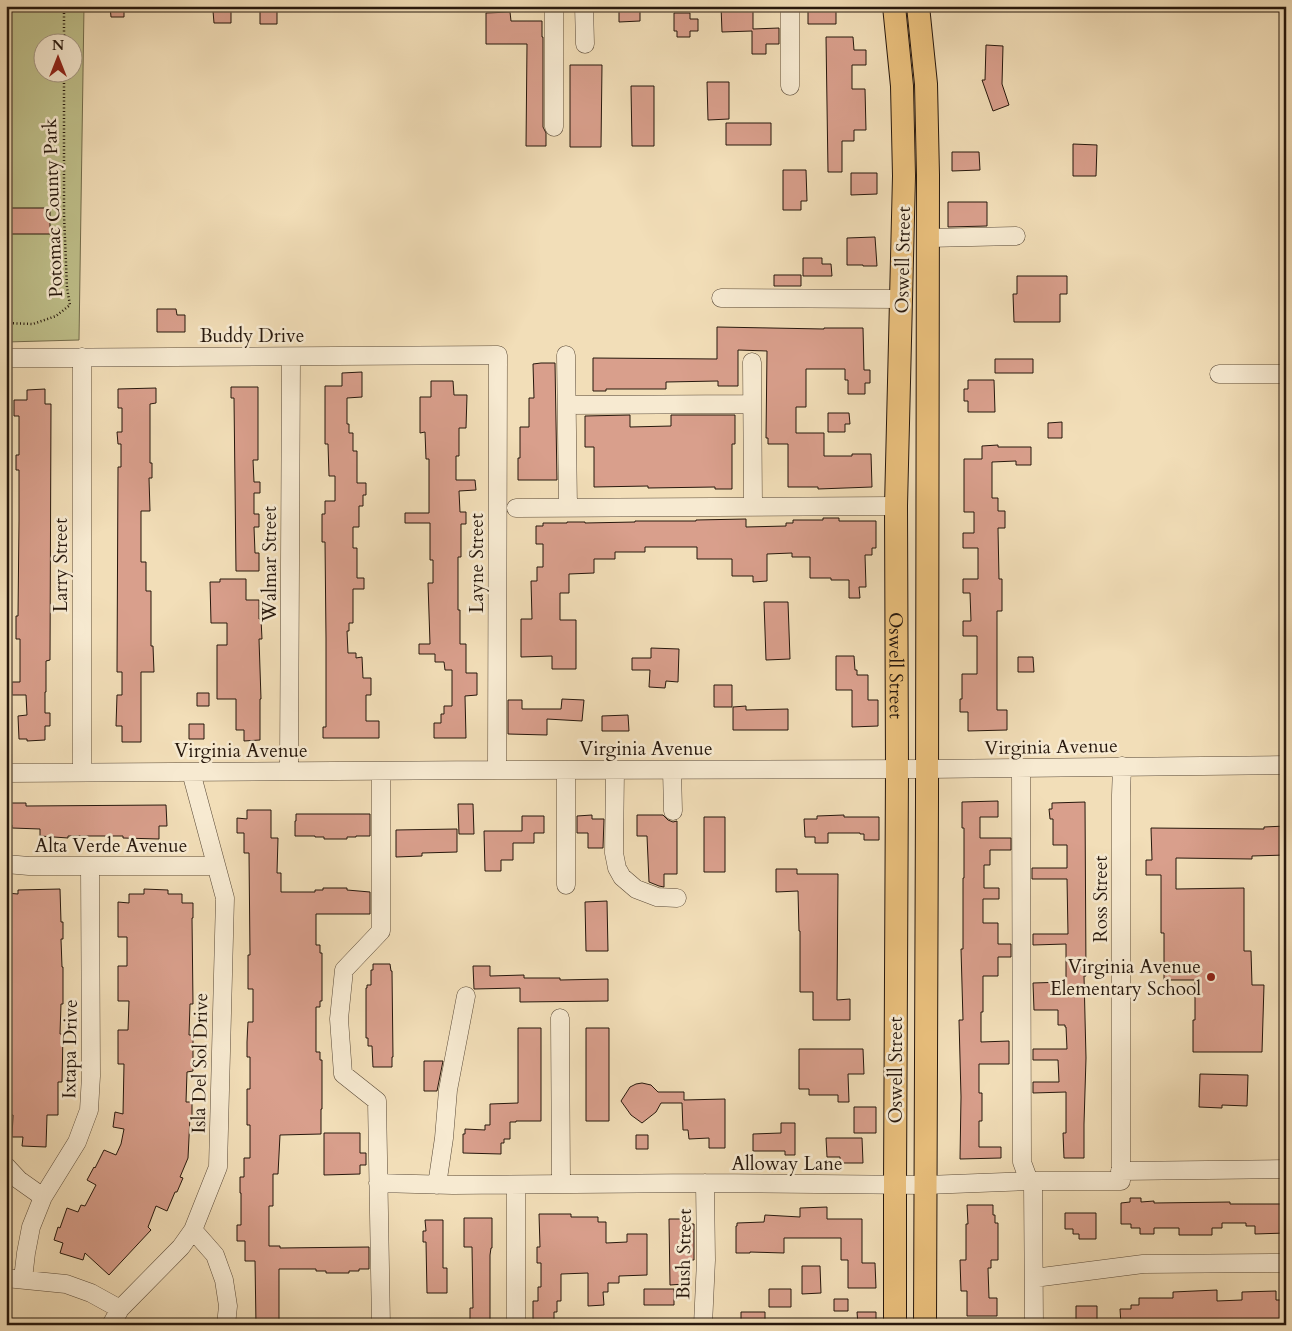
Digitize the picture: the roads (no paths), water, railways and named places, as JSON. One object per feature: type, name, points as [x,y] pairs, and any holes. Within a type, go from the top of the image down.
[{"type":"main road","name":"Oswell Street","points":[[894,6],[902,86],[904,176],[896,506],[895,1325]]},
{"type":"main road","name":"Oswell Street","points":[[918,6],[926,84],[928,238],[925,1325]]},
{"type":"main road","points":[[901,299],[909,303],[912,311],[912,335],[928,436]]},
{"type":"street","points":[[554,6],[554,127]]},
{"type":"street","points":[[584,6],[585,44]]},
{"type":"street","points":[[790,6],[790,86]]},
{"type":"street","points":[[928,238],[1016,236]]},
{"type":"street","points":[[721,298],[901,299]]},
{"type":"street","name":"Buddy Drive","points":[[6,358],[498,355]]},
{"type":"street","name":"Layne Street","points":[[497,770],[498,355]]},
{"type":"street","points":[[566,355],[568,508]]},
{"type":"street","name":"Walmar Street","points":[[290,771],[291,356]]},
{"type":"street","name":"Larry Street","points":[[82,357],[82,772]]},
{"type":"street","points":[[752,362],[753,507]]},
{"type":"street","points":[[1219,374],[1286,374]]},
{"type":"street","points":[[567,405],[752,404]]},
{"type":"street","points":[[516,508],[896,506]]},
{"type":"street","name":"Virginia Avenue","points":[[6,773],[927,769],[1286,765]]},
{"type":"street","name":"Ross Street","points":[[1120,1176],[1122,766]]},
{"type":"street","points":[[1021,768],[1022,1162],[1031,1182],[1034,1325]]},
{"type":"street","points":[[566,770],[566,885]]},
{"type":"street","points":[[614,770],[614,853],[617,868],[622,877],[636,889],[658,897],[677,898]]},
{"type":"street","points":[[672,770],[673,812]]},
{"type":"street","points":[[381,771],[382,931],[344,970],[339,1019],[343,1074],[377,1101],[381,1325]]},
{"type":"street","name":"Isla Del Sol Drive","points":[[111,1325],[120,1310],[180,1247],[193,1230],[218,1167],[225,898],[191,772]]},
{"type":"street","name":"Alta Verde Avenue","points":[[6,864],[29,866],[216,866]]},
{"type":"street","name":"Ixtapa Drive","points":[[15,1278],[26,1253],[31,1227],[44,1197],[77,1142],[89,1110],[91,1076],[90,866]]},
{"type":"street","points":[[445,1185],[444,1138],[448,1090],[466,996]]},
{"type":"street","points":[[560,1018],[560,1184]]},
{"type":"street","points":[[6,1166],[19,1180],[44,1197]]},
{"type":"street","name":"Alloway Lane","points":[[378,1183],[445,1185],[926,1184],[1031,1182],[1286,1169]]},
{"type":"street","name":"Bush Street","points":[[703,1325],[706,1260],[705,1183]]},
{"type":"street","points":[[516,1184],[516,1325]]},
{"type":"street","points":[[193,1230],[215,1256],[224,1280],[228,1306],[226,1325]]},
{"type":"street","points":[[1034,1278],[1143,1264],[1286,1263]]},
{"type":"street","points":[[15,1278],[66,1284],[91,1292],[120,1310]]},
{"type":"place","name":"Virginia Avenue Elementary School","points":[[1211,977]]}]
